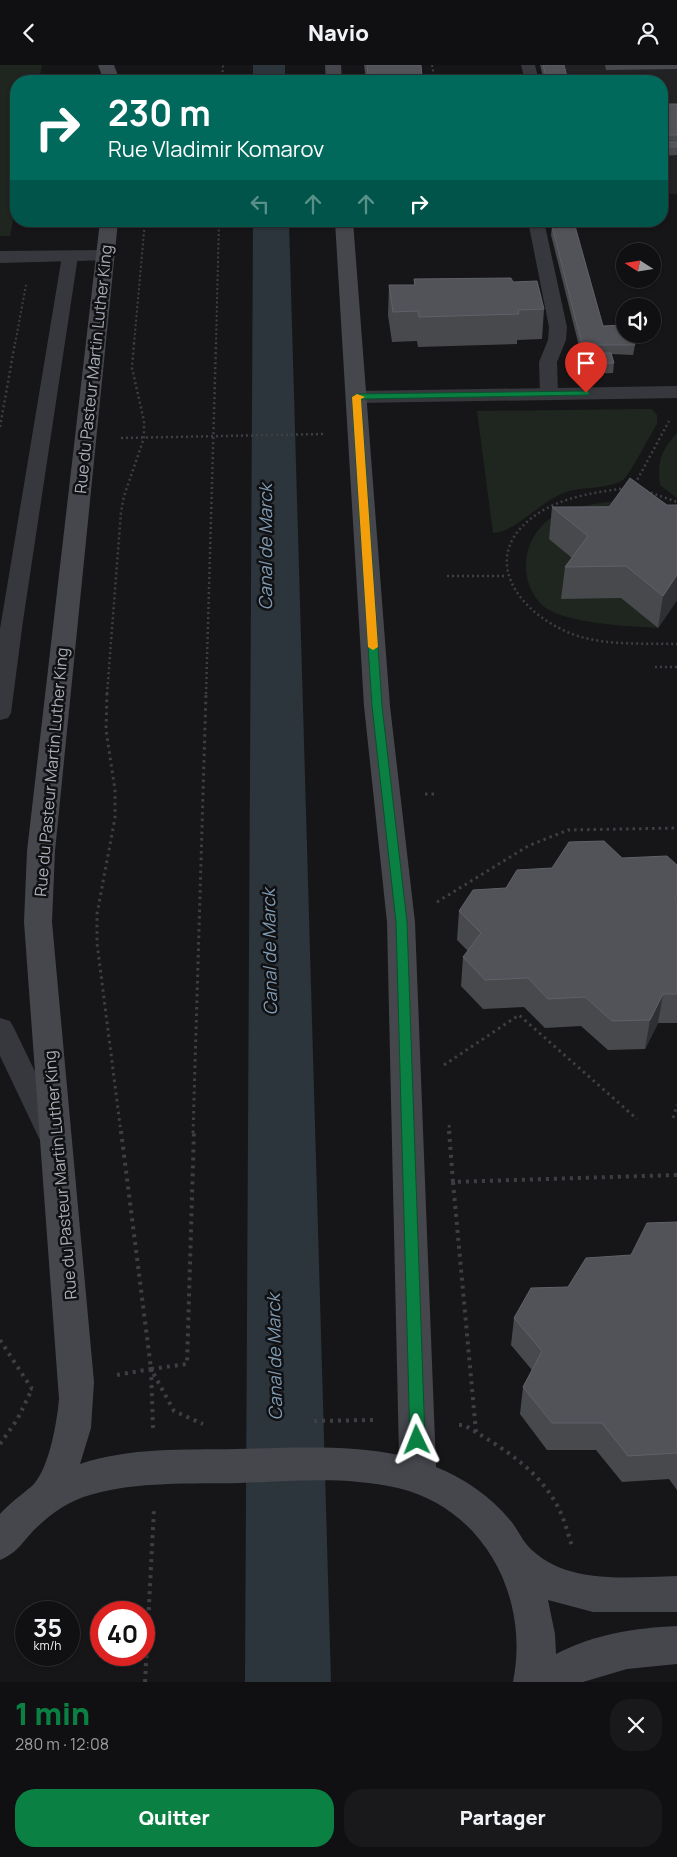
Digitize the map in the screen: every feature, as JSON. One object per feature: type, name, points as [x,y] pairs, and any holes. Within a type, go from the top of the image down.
[{"type":"street","name":"Rue du Pasteur Martin Luther King","points":[[46,1497],[68,1455],[75,1425],[78,1390],[38,922],[41,851],[109,227]]},
{"type":"street","points":[[344,227],[377,706],[402,922],[418,1477]]},
{"type":"street","points":[[0,257],[106,256]]},
{"type":"street","points":[[357,397],[677,392]]},
{"type":"street","points":[[0,1542],[21,1517],[46,1497],[71,1483],[100,1475],[196,1467],[342,1463],[380,1467],[418,1477],[443,1487],[469,1504],[500,1534],[520,1570],[535,1618],[538,1657],[533,1682]]},
{"type":"street","points":[[514,1558],[545,1580],[570,1590],[597,1595],[677,1594]]},
{"type":"street","points":[[548,1682],[572,1666],[616,1651],[677,1645]]},
{"type":"lane","points":[[537,227],[558,327],[557,340],[548,362],[549,394]]},
{"type":"lane","points":[[0,713],[12,621],[70,257]]},
{"type":"lane","points":[[0,1028],[57,1146]]},
{"type":"path","points":[[144,227],[132,368],[144,421],[144,438],[124,496],[121,512],[106,707],[106,730],[115,790],[115,818],[97,923],[101,982],[151,1369],[155,1470],[152,1579],[145,1682]]},
{"type":"path","points":[[151,1369],[187,1364],[219,227]]},
{"type":"path","points":[[0,427],[27,280]]},
{"type":"path","points":[[672,417],[634,487],[581,496],[554,506],[534,517],[519,532],[507,555],[507,576],[516,597],[540,617],[574,635],[603,642],[677,644]]},
{"type":"path","points":[[224,436],[310,434]]},
{"type":"path","points":[[643,490],[677,502]]},
{"type":"path","points":[[447,576],[507,576]]},
{"type":"path","points":[[655,667],[677,667]]},
{"type":"path","points":[[402,922],[528,846],[568,830],[677,828]]},
{"type":"path","points":[[406,1091],[519,1015],[637,1119]]},
{"type":"path","points":[[672,1117],[677,1105]]},
{"type":"path","points":[[449,1125],[476,1433]]},
{"type":"path","points":[[453,1182],[677,1175]]},
{"type":"path","points":[[0,1444],[17,1420],[32,1389]]},
{"type":"shaded area","points":[[0,65],[42,65],[40,75],[10,75],[10,227],[12,227],[10,236],[0,236]]},
{"type":"shaded area","points":[[560,65],[677,65],[677,194],[668,194],[668,75],[563,75]]},
{"type":"shaded area","points":[[652,409],[657,415],[657,424],[623,480],[608,486],[566,492],[551,499],[509,528],[493,533],[477,411]]},
{"type":"shaded area","points":[[677,433],[677,498],[660,485],[659,469],[661,457],[667,445]]},
{"type":"shaded area","points":[[608,502],[632,502],[621,598],[658,628],[578,620],[549,610],[540,603],[532,592],[526,567],[527,555],[537,532],[545,523],[562,512],[582,506]]},
{"type":"water","points":[[253,65],[285,65],[285,75],[253,75]]},
{"type":"water","name":"Canal de Marck","points":[[253,227],[289,227],[331,1682],[245,1682]]},
{"type":"building","points":[[367,65],[421,65],[422,75],[371,75],[368,74]]},
{"type":"building","points":[[543,65],[564,65],[566,75],[546,75]]},
{"type":"building","points":[[668,104],[677,104],[677,135],[668,135]]},
{"type":"building","points":[[677,142],[677,147],[668,147],[668,143]]},
{"type":"building","points":[[552,227],[575,227],[603,326],[616,325],[616,343],[634,343],[635,345],[582,345]]},
{"type":"building","points":[[511,278],[513,282],[537,281],[544,309],[518,310],[519,314],[419,317],[418,311],[393,312],[389,285],[415,285],[414,279]]},
{"type":"building","points":[[611,353],[614,363],[579,364],[576,354]]},
{"type":"building","points":[[630,478],[667,505],[677,505],[677,575],[663,596],[626,566],[565,567],[588,536],[552,507],[609,507]]},
{"type":"building","points":[[604,841],[622,858],[667,856],[677,865],[677,894],[675,898],[677,899],[677,994],[663,994],[650,1020],[612,1021],[585,997],[548,999],[528,978],[485,980],[463,957],[481,933],[459,911],[473,890],[506,888],[517,870],[552,868],[569,842]]},
{"type":"building","points":[[677,1222],[677,1454],[628,1456],[602,1423],[552,1423],[523,1387],[542,1351],[514,1318],[531,1288],[568,1287],[586,1258],[631,1255],[647,1223]]},
{"type":"slow traffic","points":[[360,397],[357,397],[373,647]]},
{"type":"route","points":[[417,1440],[402,922],[377,706],[357,397],[586,393]]}]
